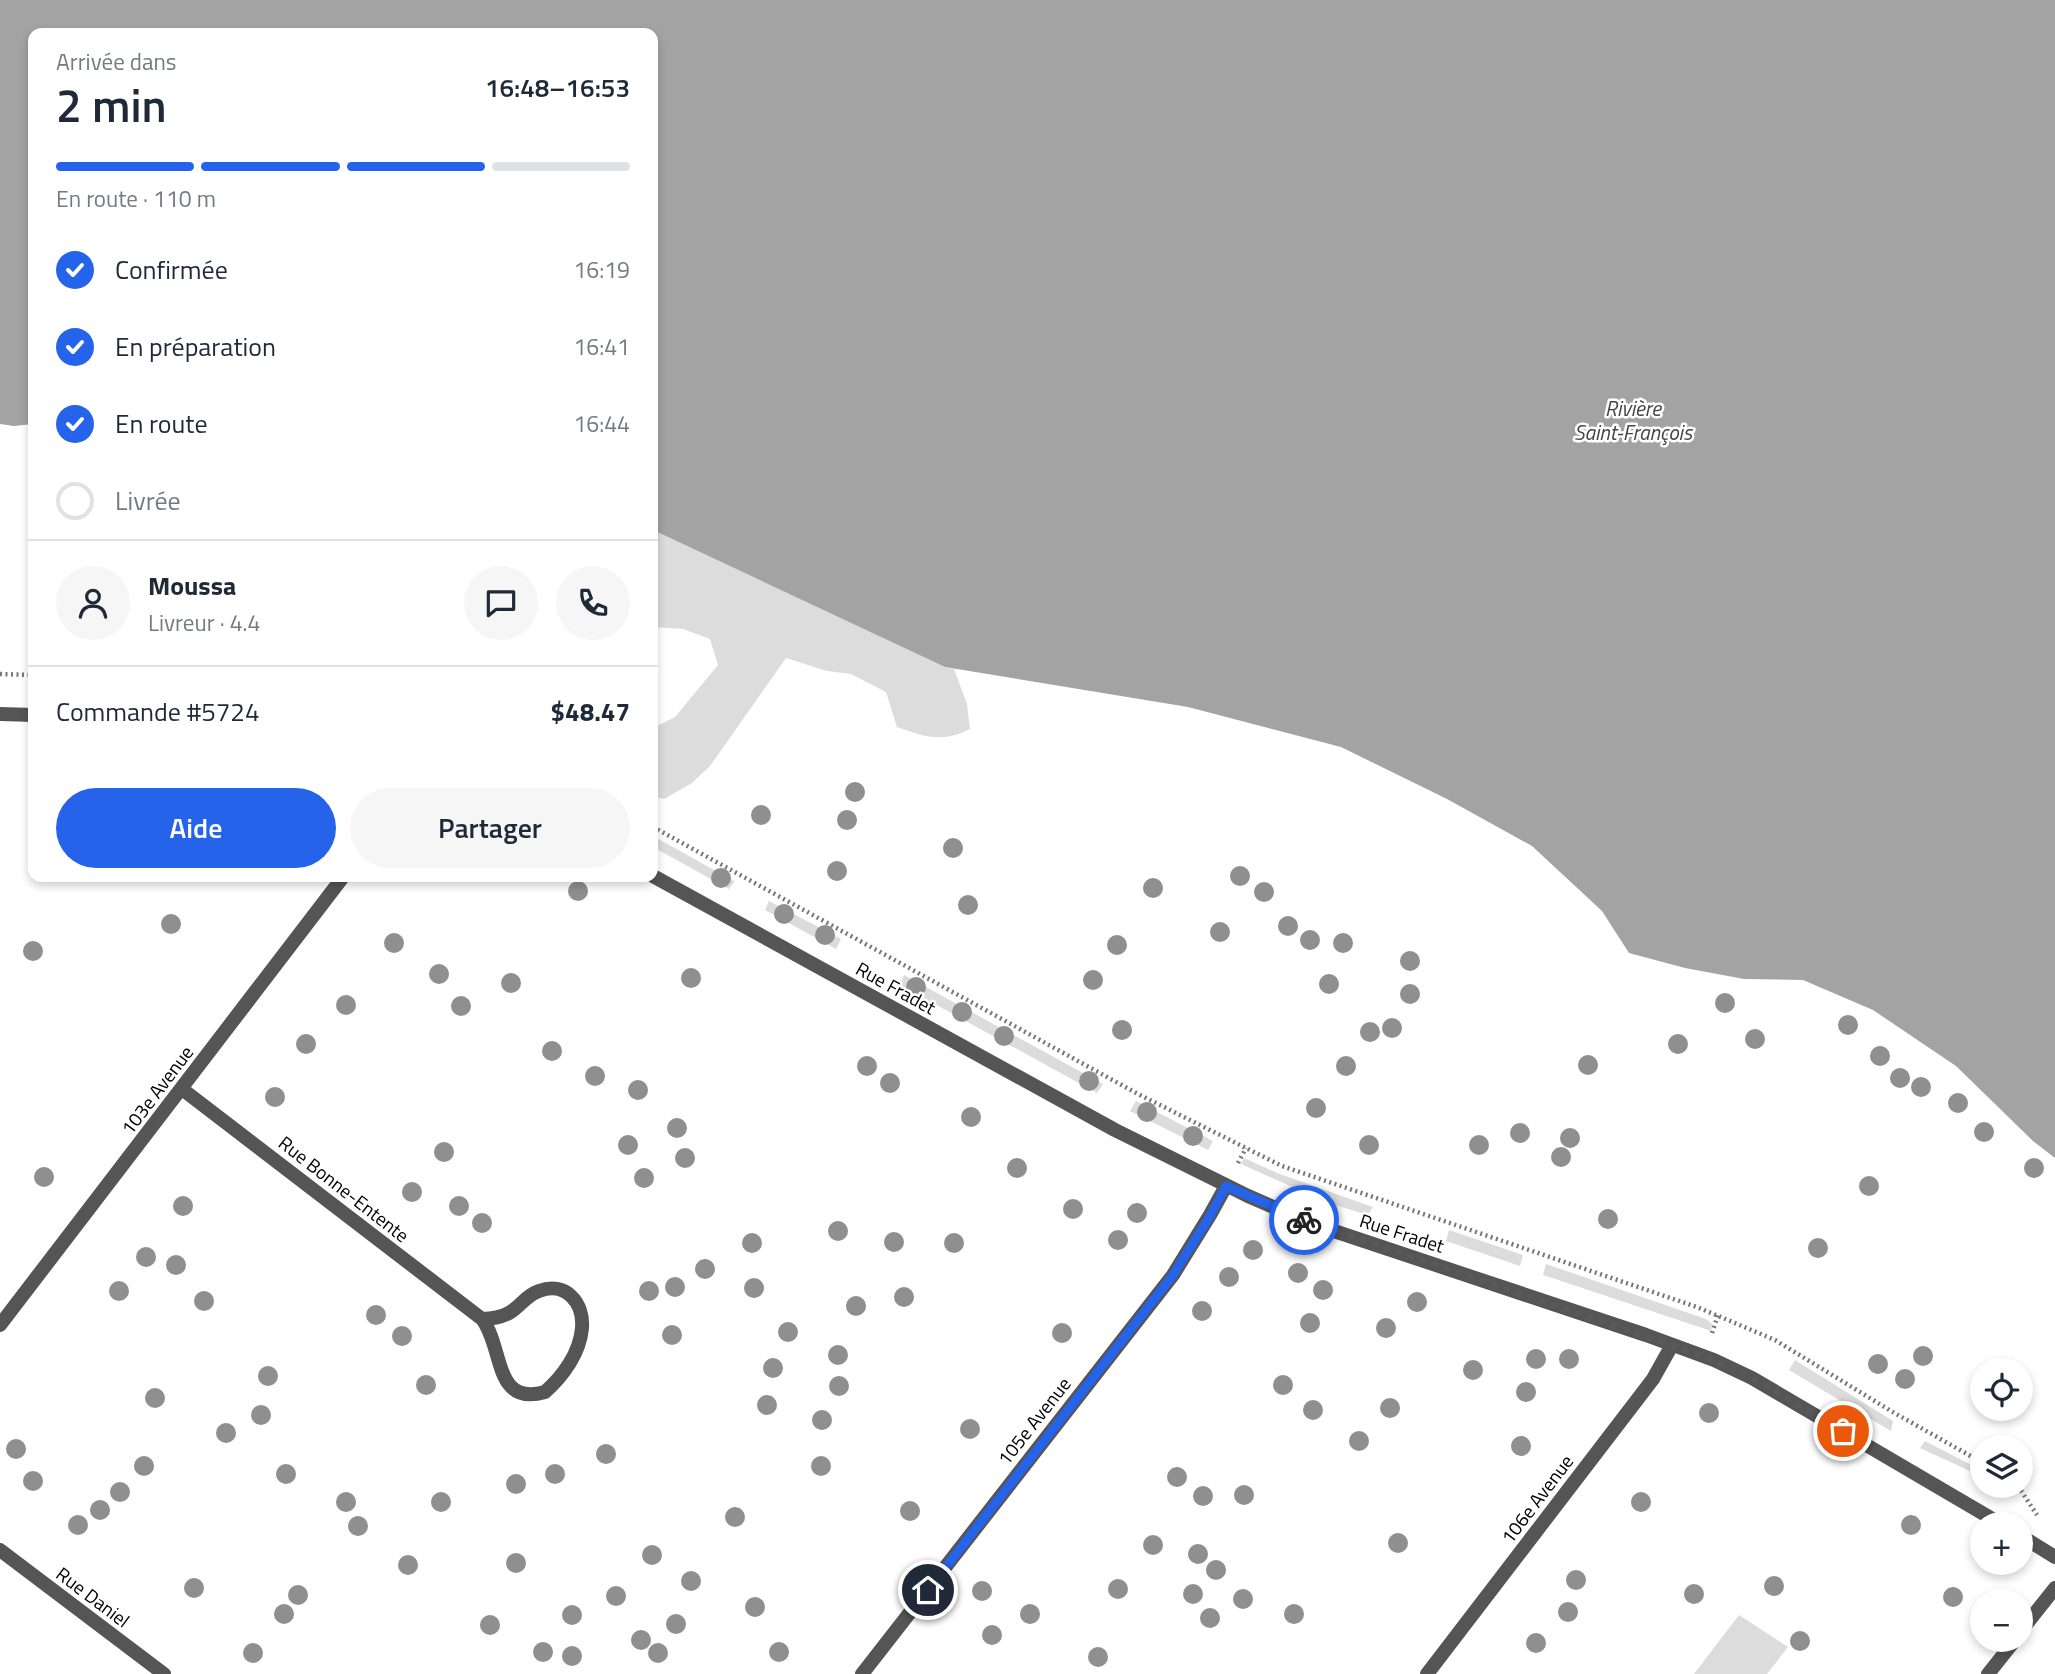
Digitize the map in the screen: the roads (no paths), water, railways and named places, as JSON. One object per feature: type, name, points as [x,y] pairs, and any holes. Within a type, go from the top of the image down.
[{"type":"street","points":[[0,714],[28,715]]},
{"type":"street","name":"Rue Fradet","points":[[658,879],[1083,1112],[1226,1186],[1310,1223],[1714,1360],[1752,1378],[1981,1512]]},
{"type":"street","name":"103e Avenue","points":[[0,1325],[339,882]]},
{"type":"street","name":"Rue Bonne-Entente","points":[[182,1088],[482,1319],[489,1328],[502,1374],[515,1392],[526,1395],[545,1392],[567,1367],[581,1337],[582,1319],[579,1306],[573,1296],[552,1288],[527,1297],[506,1315],[482,1319]]},
{"type":"street","name":"105e Avenue","points":[[862,1674],[1173,1275],[1226,1186]]},
{"type":"street","name":"106e Avenue","points":[[1427,1674],[1653,1379],[1672,1345]]},
{"type":"street","points":[[2033,1543],[2055,1557]]},
{"type":"street","name":"Rue Daniel","points":[[0,1550],[163,1674]]},
{"type":"street","points":[[2033,1616],[2055,1588]]},
{"type":"street","points":[[1988,1674],[2005,1652]]},
{"type":"water","name":"Rivière Saint-François","points":[[0,0],[2055,0],[2055,1158],[2033,1141],[1956,1066],[1873,1010],[1803,980],[1744,979],[1685,968],[1629,953],[1602,911],[1532,846],[1447,799],[1341,747],[1188,707],[945,667],[658,532],[658,28],[28,28],[28,425],[0,424]]}]
